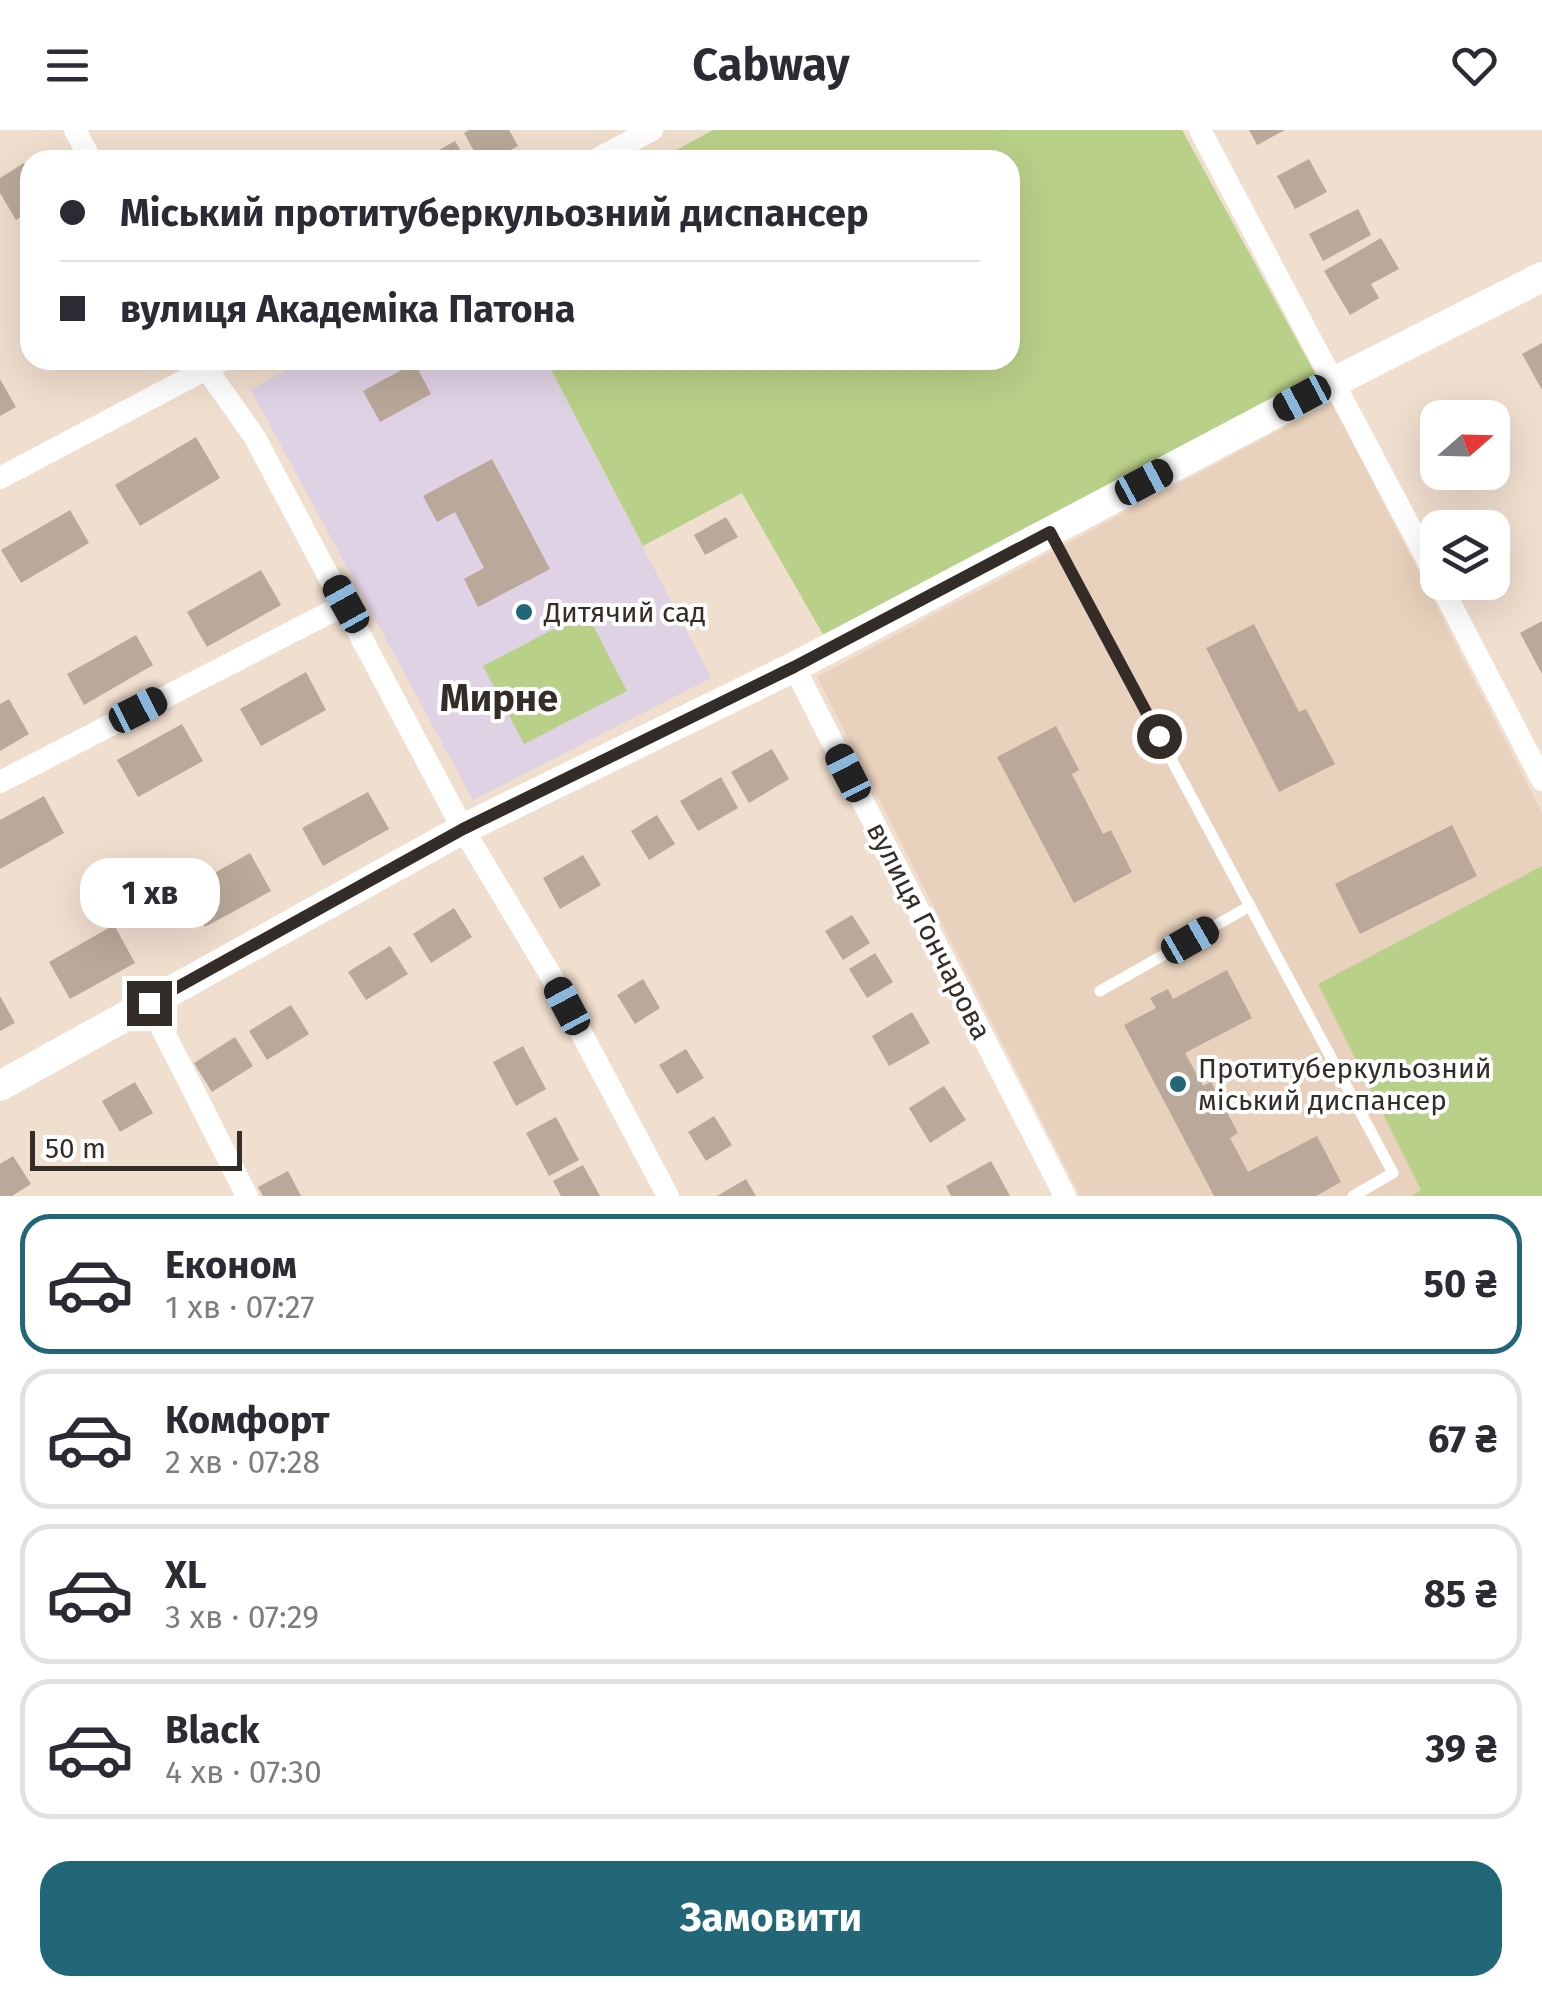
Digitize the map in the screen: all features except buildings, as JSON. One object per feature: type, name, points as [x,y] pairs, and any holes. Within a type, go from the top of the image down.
[{"type":"street","points":[[614,150],[652,130]]},
{"type":"street","points":[[1200,130],[1420,547]]},
{"type":"street","points":[[0,1086],[463,829],[794,667],[1334,382],[1542,277]]},
{"type":"street","points":[[0,478],[196,370]]},
{"type":"street","points":[[213,370],[254,436],[463,829],[550,974],[668,1196]]},
{"type":"street","points":[[1448,600],[1542,780]]},
{"type":"street","points":[[0,782],[346,604]]},
{"type":"street","name":"вулиця Гончарова","points":[[794,667],[1065,1196]]},
{"type":"street","points":[[149,1003],[246,1196]]},
{"type":"lane","points":[[1050,532],[1393,1172],[1353,1196]]},
{"type":"lane","points":[[1100,991],[1250,906]]},
{"type":"shaded area","name":"Дитячий сад","points":[[286,370],[551,370],[711,678],[473,800],[251,390]]},
{"type":"shaded area","points":[[1332,402],[1420,574],[1420,600],[1433,600],[1542,813],[1542,1196],[1080,1196],[817,677]]},
{"type":"green space","points":[[713,130],[1182,130],[1318,379],[824,636],[742,493],[643,546],[551,370],[1020,370],[1020,150],[676,150]]},
{"type":"green space","points":[[586,612],[627,691],[524,744],[483,666]]},
{"type":"green space","points":[[1542,866],[1542,1196],[1412,1196],[1421,1190],[1318,984]]},
{"type":"place","name":"Дитячий сад","points":[[524,612]]},
{"type":"place","name":"Протитуберкульозний міський диспансер","points":[[1178,1084]]},
{"type":"district","name":"Мирне","points":[[499,698]]},
{"type":"route","points":[[149,1003],[463,829],[794,667],[1050,532],[1159,736]]}]
